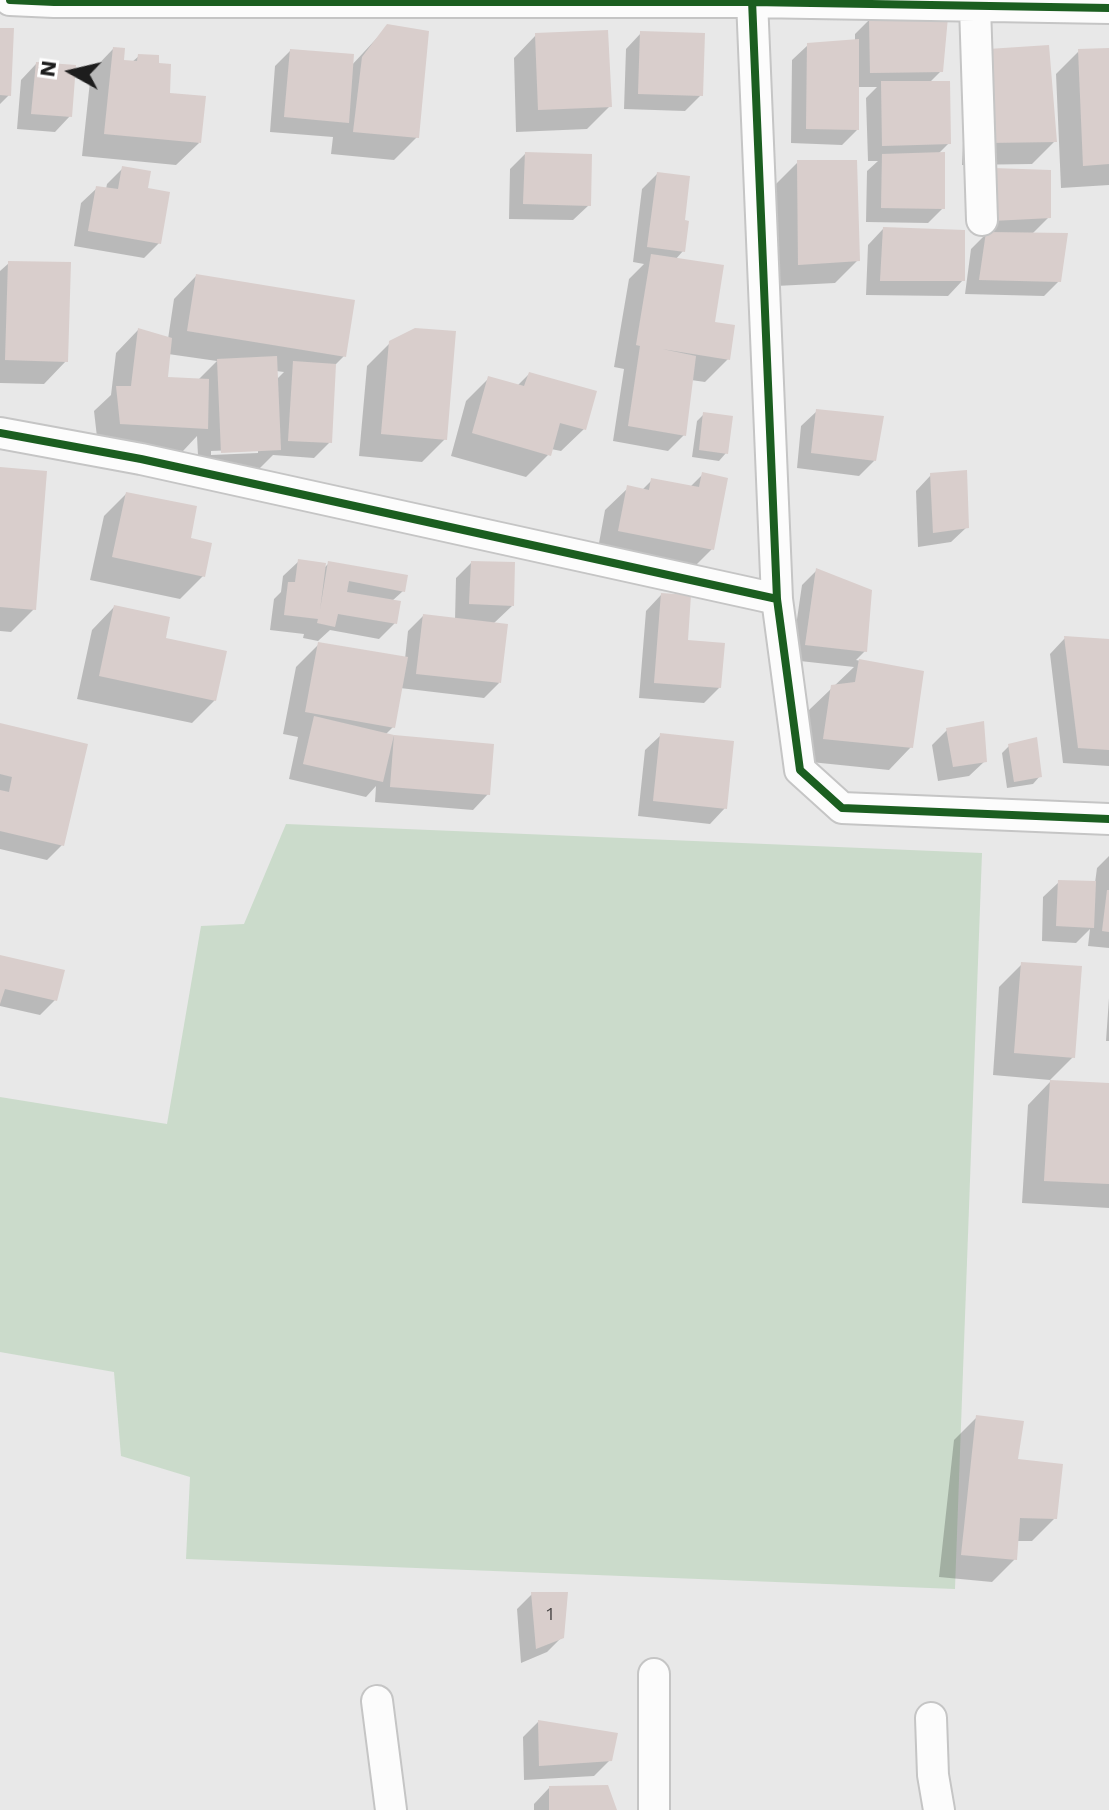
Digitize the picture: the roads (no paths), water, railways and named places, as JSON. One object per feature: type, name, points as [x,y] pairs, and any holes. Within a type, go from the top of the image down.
[{"type":"street","points":[[10,0],[752,1],[1109,8]]},
{"type":"street","points":[[752,1],[777,599],[800,770],[842,808],[1109,819]]},
{"type":"street","points":[[975,6],[982,220]]},
{"type":"street","points":[[0,433],[141,459],[777,599]]},
{"type":"street","points":[[654,1674],[654,1810]]},
{"type":"street","points":[[377,1701],[391,1810]]},
{"type":"street","points":[[931,1718],[933,1775],[939,1810]]}]
